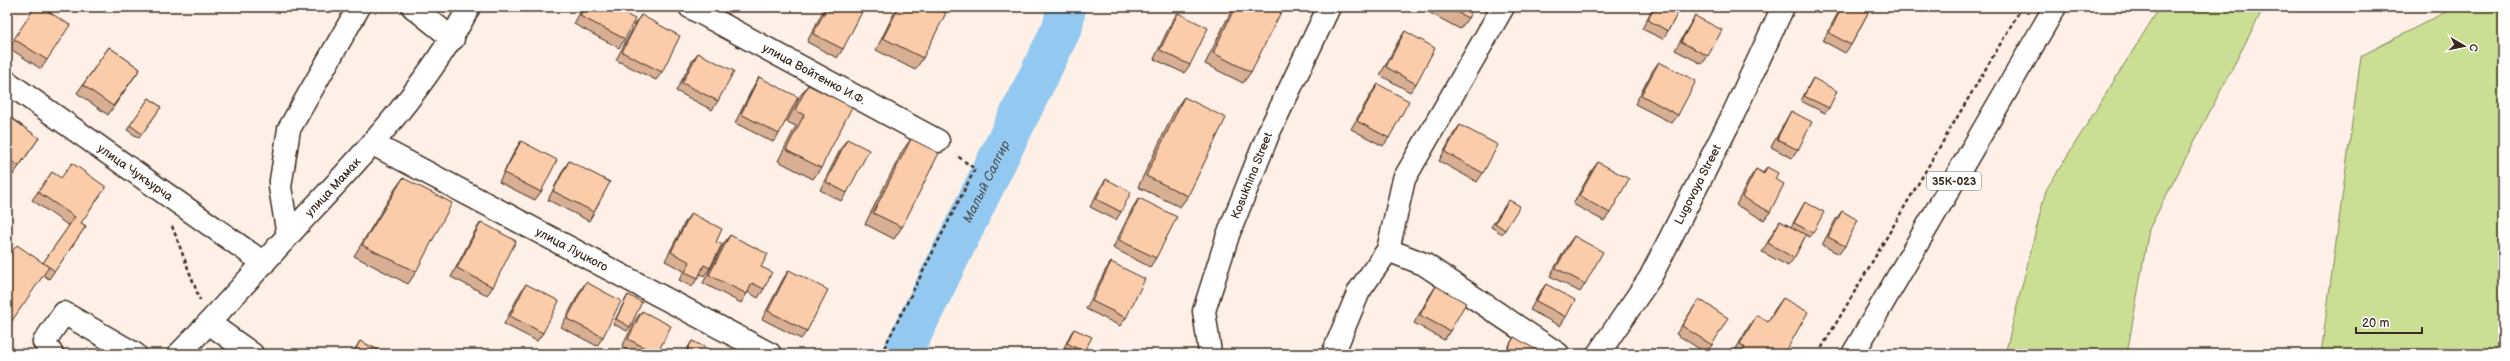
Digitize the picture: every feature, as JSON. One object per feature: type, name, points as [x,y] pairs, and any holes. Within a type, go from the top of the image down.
[{"type":"street","points":[[288,236],[280,187],[289,129],[359,7]]},
{"type":"street","points":[[413,7],[452,39]]},
{"type":"street","name":"улица Мамак","points":[[178,354],[209,323],[373,144],[415,94],[452,39],[469,7]]},
{"type":"street","name":"улица Войтенко И.Ф.","points":[[690,7],[938,141]]},
{"type":"street","name":"Kosukhina Street","points":[[1210,354],[1204,311],[1228,235],[1269,132],[1329,7]]},
{"type":"street","points":[[1333,354],[1359,291],[1388,250],[1404,179],[1503,7]]},
{"type":"street","name":"Lugovaya Street","points":[[1598,354],[1650,278],[1731,119],[1783,7]]},
{"type":"street","name":"35К-023","points":[[1853,354],[2055,7]]},
{"type":"street","name":"улица Чукъурча","points":[[7,82],[264,263]]},
{"type":"street","name":"улица Луцкого","points":[[373,144],[770,354]]},
{"type":"street","points":[[1388,250],[1424,264],[1558,354]]},
{"type":"street","points":[[52,354],[44,342],[64,313],[135,354]]},
{"type":"street","points":[[209,323],[252,354]]},
{"type":"path","points":[[1818,354],[2022,7]]},
{"type":"path","points":[[881,354],[975,169],[938,141]]},
{"type":"path","points":[[159,190],[209,323]]},
{"type":"green space","points":[[2160,7],[2264,7],[2149,229],[2127,354],[2005,354],[2046,190]]},
{"type":"green space","points":[[2455,7],[2503,7],[2503,354],[2321,354],[2361,56]]},
{"type":"building","points":[[35,7],[41,7],[70,25],[47,60],[14,39]]},
{"type":"building","points":[[584,7],[612,7],[635,19],[625,39],[580,16]]},
{"type":"building","points":[[827,7],[856,7],[863,10],[843,49],[813,34]]},
{"type":"building","points":[[899,7],[934,7],[946,13],[923,58],[883,38]]},
{"type":"building","points":[[1235,7],[1276,7],[1282,10],[1251,72],[1213,53]]},
{"type":"building","points":[[1447,7],[1474,7],[1468,18]]},
{"type":"building","points":[[1655,7],[1681,7],[1668,31],[1648,20]]},
{"type":"building","points":[[1842,7],[1871,7],[1851,45],[1829,33]]},
{"type":"building","points":[[1178,13],[1208,28],[1190,65],[1160,50]]},
{"type":"building","points":[[641,15],[680,36],[662,72],[622,52]]},
{"type":"building","points":[[1695,16],[1722,30],[1708,56],[1681,42]]},
{"type":"building","points":[[1405,31],[1435,48],[1416,84],[1386,67]]},
{"type":"building","points":[[109,47],[140,69],[113,106],[83,85]]},
{"type":"building","points":[[698,53],[734,71],[718,101],[682,83]]},
{"type":"building","points":[[1659,62],[1696,81],[1678,115],[1641,95]]},
{"type":"building","points":[[759,77],[798,97],[779,134],[741,114]]},
{"type":"building","points":[[1813,78],[1837,91],[1829,108],[1804,96]]},
{"type":"building","points":[[1378,84],[1409,101],[1389,138],[1357,121]]},
{"type":"building","points":[[808,85],[852,107],[821,168],[786,150],[804,115],[795,110]]},
{"type":"building","points":[[1184,97],[1226,118],[1188,196],[1146,176]]},
{"type":"building","points":[[149,98],[161,107],[142,134],[130,125]]},
{"type":"building","points":[[1791,111],[1812,122],[1798,150],[1777,139]]},
{"type":"building","points":[[7,115],[39,138],[19,166],[7,158]]},
{"type":"building","points":[[1460,125],[1498,145],[1483,173],[1445,152]]},
{"type":"building","points":[[847,139],[869,150],[847,193],[826,182]]},
{"type":"building","points":[[911,139],[939,153],[902,227],[873,213]]},
{"type":"building","points":[[521,141],[557,160],[541,192],[504,173]]},
{"type":"building","points":[[569,161],[610,182],[594,212],[553,191]]},
{"type":"building","points":[[1598,162],[1629,179],[1610,213],[1579,196]]},
{"type":"building","points":[[72,163],[106,187],[81,223],[86,226],[55,271],[43,263],[75,217],[38,192],[52,172],[61,178]]},
{"type":"building","points":[[1767,167],[1778,173],[1775,179],[1784,184],[1770,212],[1742,197],[1756,169],[1764,174]]},
{"type":"building","points":[[403,178],[452,203],[416,272],[362,245]]},
{"type":"building","points":[[1106,179],[1131,192],[1121,212],[1096,199]]},
{"type":"building","points":[[1139,198],[1177,217],[1156,258],[1119,240]]},
{"type":"building","points":[[1509,200],[1520,206],[1505,230],[1495,223]]},
{"type":"building","points":[[1805,202],[1824,212],[1813,233],[1794,223]]},
{"type":"building","points":[[1842,211],[1858,220],[1845,246],[1828,237]]},
{"type":"building","points":[[691,213],[722,229],[716,242],[722,244],[710,268],[704,265],[698,278],[685,272],[690,262],[671,252]]},
{"type":"building","points":[[1780,221],[1806,235],[1794,258],[1768,243]]},
{"type":"building","points":[[481,222],[516,241],[493,287],[457,268]]},
{"type":"building","points":[[730,235],[768,254],[761,267],[772,272],[764,289],[752,283],[747,294],[709,275]]},
{"type":"building","points":[[1574,236],[1603,252],[1585,284],[1556,268]]},
{"type":"building","points":[[17,245],[49,267],[7,328],[7,259]]},
{"type":"building","points":[[1111,262],[1145,279],[1126,318],[1092,301]]},
{"type":"building","points":[[789,270],[828,290],[807,331],[768,311]]},
{"type":"building","points":[[586,282],[621,301],[603,337],[567,319]]},
{"type":"building","points":[[526,284],[559,301],[543,333],[510,316]]},
{"type":"building","points":[[1546,284],[1575,300],[1566,317],[1536,301]]},
{"type":"building","points":[[1436,286],[1466,303],[1450,331],[1420,315]]},
{"type":"building","points":[[628,295],[642,302],[630,327],[616,319]]},
{"type":"building","points":[[1783,298],[1808,312],[1786,351],[1791,354],[1741,354],[1745,347],[1740,344],[1757,315],[1768,322]]},
{"type":"building","points":[[1699,299],[1728,318],[1712,345],[1682,326]]},
{"type":"building","points":[[642,311],[671,326],[657,354],[628,339]]},
{"type":"building","points":[[1074,329],[1092,337],[1084,352],[1067,343]]},
{"type":"building","points":[[1514,337],[1540,352],[1539,354],[1505,354]]},
{"type":"building","points":[[360,341],[386,354],[353,354]]},
{"type":"building","points":[[692,341],[717,353],[717,354],[685,354]]},
{"type":"waterway","name":"Малый Салгир","points":[[902,354],[1063,26],[1066,7]]}]
